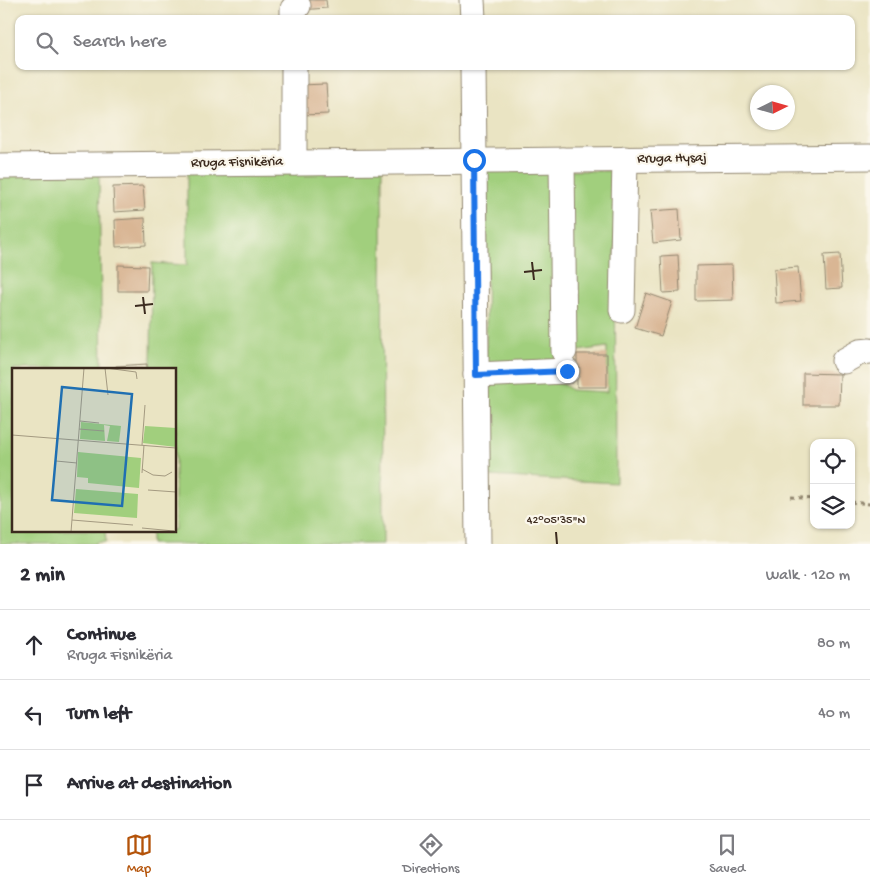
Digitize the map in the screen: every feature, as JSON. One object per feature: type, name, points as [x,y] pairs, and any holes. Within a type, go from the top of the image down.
[{"type":"street","points":[[472,0],[472,15]]},
{"type":"street","points":[[294,70],[294,162]]},
{"type":"street","points":[[473,70],[478,544]]},
{"type":"street","name":"Rruga Hysaj","points":[[474,160],[870,157]]},
{"type":"street","points":[[622,310],[625,159]]},
{"type":"street","name":"Rruga Fisnikëria","points":[[0,166],[474,160]]},
{"type":"street","points":[[476,375],[566,361],[562,160]]},
{"type":"street","points":[[844,361],[860,352],[870,351]]},
{"type":"path","points":[[791,497],[810,499]]},
{"type":"path","points":[[855,502],[870,504]]},
{"type":"green space","points":[[382,167],[383,544],[151,544],[151,532],[176,532],[176,368],[151,368],[152,263],[187,265],[187,172]]},
{"type":"green space","points":[[487,170],[615,171],[616,483],[488,476],[488,382],[556,378],[571,390],[607,392],[607,347],[556,354],[555,367],[486,366]]},
{"type":"green space","points":[[99,172],[102,368],[12,368],[12,532],[105,532],[106,542],[96,542],[96,544],[0,544],[0,174]]},
{"type":"building","points":[[299,0],[326,0],[327,8],[300,10]]},
{"type":"building","points":[[326,84],[328,114],[301,115],[300,85]]},
{"type":"building","points":[[143,186],[145,210],[114,212],[113,187]]},
{"type":"building","points":[[679,209],[681,240],[653,243],[650,211]]},
{"type":"building","points":[[145,218],[146,245],[116,247],[115,220]]},
{"type":"building","points":[[840,254],[842,288],[826,289],[824,255]]},
{"type":"building","points":[[678,255],[680,292],[663,293],[661,256]]},
{"type":"building","points":[[118,265],[148,266],[147,291],[118,291]]},
{"type":"building","points":[[732,265],[733,300],[696,301],[696,266]]},
{"type":"building","points":[[798,267],[801,301],[776,303],[774,269]]},
{"type":"building","points":[[646,293],[672,302],[661,336],[635,328]]},
{"type":"building","points":[[577,354],[607,354],[607,387],[577,387]]},
{"type":"building","points":[[147,364],[147,368],[116,368],[116,366]]},
{"type":"building","points":[[803,373],[840,374],[839,405],[803,405]]},
{"type":"route","points":[[474,160],[476,375],[567,371]]}]
